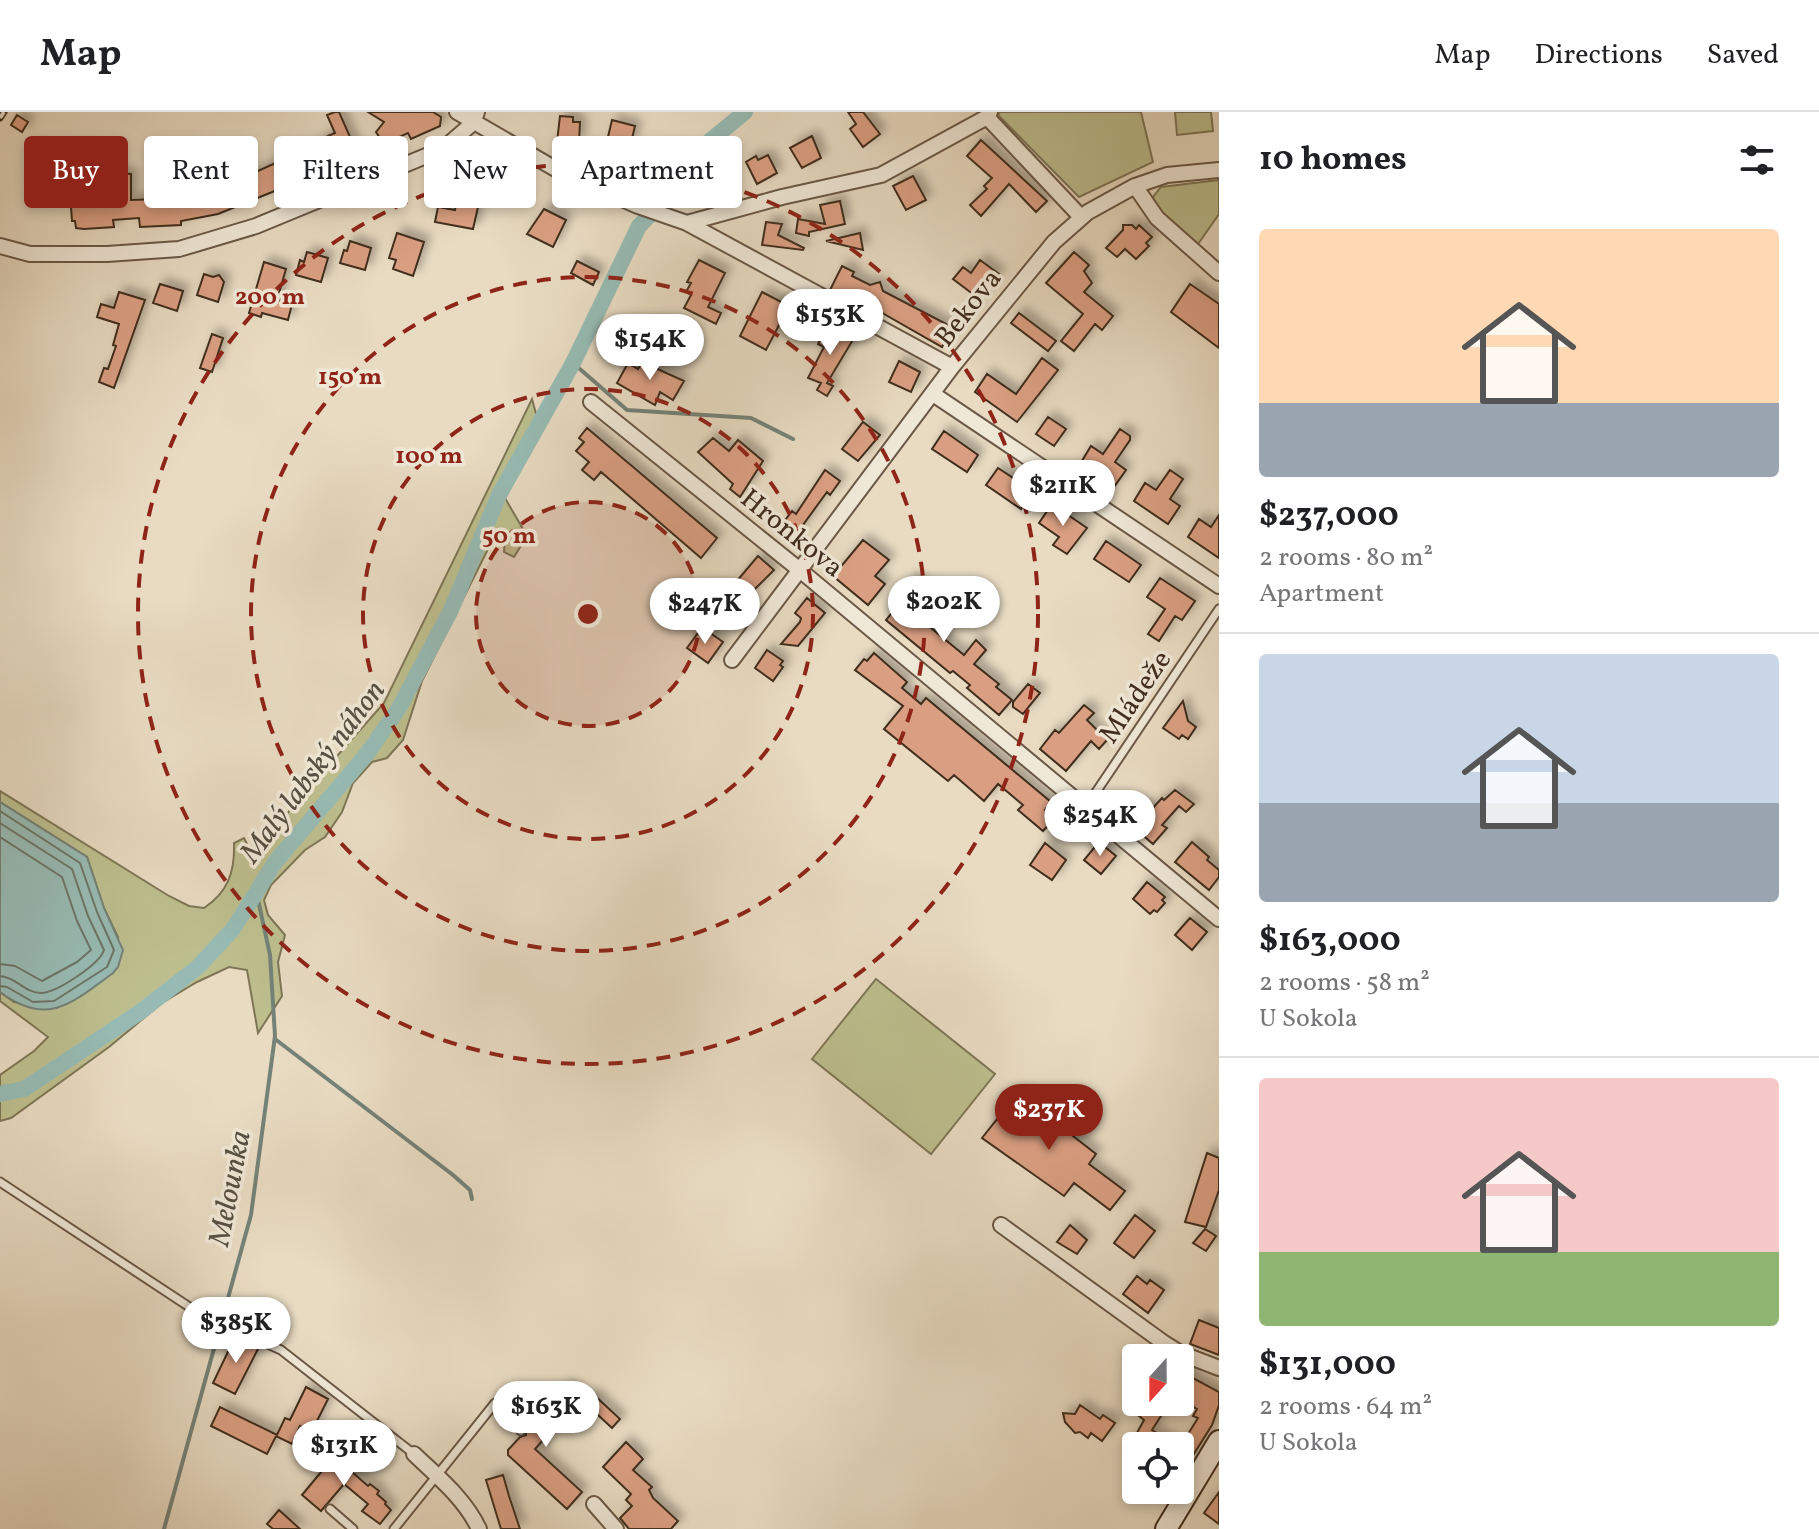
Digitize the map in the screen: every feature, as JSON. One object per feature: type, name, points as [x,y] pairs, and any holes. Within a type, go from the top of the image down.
[{"type":"street","points":[[457,112],[475,118],[559,171],[638,206],[687,223],[952,367]]},
{"type":"street","points":[[687,223],[782,197],[881,175],[988,114],[1081,217]]},
{"type":"street","points":[[0,246],[30,254],[107,254],[179,249],[256,226],[443,149],[475,118]]},
{"type":"street","name":"Bekova","points":[[732,660],[952,367],[1038,259],[1081,217],[1135,186],[1167,175],[1219,170]]},
{"type":"street","points":[[1135,186],[1157,218],[1219,273]]},
{"type":"street","points":[[933,394],[1219,586]]},
{"type":"street","name":"Hronkova","points":[[591,402],[801,571],[1219,919]]},
{"type":"street","points":[[1001,1225],[1164,1343],[1180,1353],[1219,1368]]},
{"type":"street","points":[[1166,1529],[1219,1441]]},
{"type":"street","points":[[414,1454],[466,1506],[479,1529]]},
{"type":"street","points":[[594,1504],[616,1529]]},
{"type":"lane","name":"Mládeže","points":[[1086,807],[1219,609]]},
{"type":"lane","points":[[0,1182],[209,1318],[281,1350],[414,1454]]},
{"type":"lane","points":[[394,1529],[495,1403],[521,1431]]},
{"type":"lane","points":[[330,1509],[353,1529]]},
{"type":"green space","points":[[1000,112],[1141,112],[1153,162],[1079,197],[998,115]]},
{"type":"green space","points":[[1175,112],[1211,112],[1213,131],[1177,135]]},
{"type":"green space","points":[[1219,180],[1219,214],[1196,247],[1157,210],[1153,197],[1161,187]]},
{"type":"green space","points":[[532,399],[541,432],[505,498],[527,536],[514,557],[504,552],[505,540],[500,535],[488,549],[422,681],[403,740],[387,758],[372,762],[353,783],[342,812],[325,837],[305,850],[271,885],[264,900],[268,915],[285,935],[278,962],[282,996],[258,1033],[247,970],[229,967],[162,1003],[109,1047],[11,1118],[0,1121],[0,1075],[48,1037],[0,1001],[0,992],[14,1002],[57,1008],[113,973],[118,937],[104,908],[87,857],[0,802],[0,791],[169,896],[189,906],[204,908],[219,895],[228,880],[234,843],[244,838],[248,846],[256,846],[266,840],[384,703]]},
{"type":"green space","points":[[876,979],[995,1074],[931,1154],[812,1059]]},
{"type":"water","points":[[0,802],[87,857],[104,908],[123,950],[113,973],[84,994],[58,1007],[45,1010],[32,1008],[0,992]]},
{"type":"building","points":[[339,112],[350,136],[328,136],[335,133],[327,115]]},
{"type":"building","points":[[368,112],[433,112],[441,117],[440,126],[411,139],[408,133],[379,136],[376,132],[384,122]]},
{"type":"building","points":[[848,112],[863,112],[880,134],[863,147],[850,129],[856,124]]},
{"type":"building","points":[[17,115],[28,122],[22,132],[11,125]]},
{"type":"building","points":[[560,116],[573,117],[573,122],[580,122],[579,136],[558,136]]},
{"type":"building","points":[[612,120],[635,126],[633,136],[608,136]]},
{"type":"building","points":[[812,136],[821,158],[802,168],[790,148]]},
{"type":"building","points":[[981,140],[1047,201],[1036,212],[1009,184],[981,216],[970,205],[987,189],[984,186],[992,178],[967,156]]},
{"type":"building","points":[[768,155],[777,173],[757,184],[746,162],[756,156],[758,160]]},
{"type":"building","points":[[274,164],[274,191],[258,198],[258,171]]},
{"type":"building","points":[[128,174],[131,174],[131,200],[144,200],[144,208],[233,208],[181,221],[181,225],[140,227],[139,218],[113,220],[114,227],[84,229],[76,228],[75,221],[72,221],[71,208],[128,208]]},
{"type":"building","points":[[913,176],[926,200],[906,210],[893,186]]},
{"type":"building","points":[[840,201],[845,224],[809,232],[809,236],[796,233],[798,219],[825,224],[820,205]]},
{"type":"building","points":[[438,208],[478,208],[473,229],[435,222]]},
{"type":"building","points":[[544,209],[566,220],[553,247],[527,234]]},
{"type":"building","points":[[766,222],[782,224],[778,235],[803,250],[762,245]]},
{"type":"building","points":[[1123,225],[1132,225],[1136,229],[1139,225],[1152,237],[1146,243],[1149,246],[1136,259],[1125,249],[1117,257],[1106,248],[1123,230]]},
{"type":"building","points":[[397,233],[424,242],[413,276],[393,269],[396,260],[389,258]]},
{"type":"building","points":[[860,233],[863,250],[826,241]]},
{"type":"building","points":[[350,241],[371,248],[365,270],[340,263]]},
{"type":"building","points":[[307,252],[328,258],[321,282],[296,275],[300,260],[304,262]]},
{"type":"building","points":[[1074,252],[1089,265],[1084,271],[1092,283],[1084,292],[1113,316],[1102,330],[1095,324],[1074,351],[1061,341],[1083,314],[1046,283]]},
{"type":"building","points":[[699,260],[725,273],[708,307],[721,313],[716,324],[684,308],[691,295],[686,292],[691,283],[687,282]]},
{"type":"building","points":[[980,260],[999,274],[978,298],[953,279],[963,267],[971,273]]},
{"type":"building","points":[[577,261],[599,272],[593,285],[571,273]]},
{"type":"building","points":[[264,262],[286,269],[277,300],[292,304],[288,320],[249,313]]},
{"type":"building","points":[[842,266],[854,272],[852,276],[870,285],[880,282],[883,291],[952,327],[942,347],[877,310],[875,313],[830,290]]},
{"type":"building","points":[[204,274],[219,275],[224,282],[218,302],[197,295]]},
{"type":"building","points":[[160,284],[183,291],[177,311],[153,303]]},
{"type":"building","points":[[1190,284],[1219,304],[1219,348],[1171,312]]},
{"type":"building","points":[[119,292],[145,300],[114,388],[99,382],[104,368],[108,369],[116,346],[113,345],[119,324],[97,317],[101,304],[114,308]]},
{"type":"building","points":[[762,292],[789,306],[766,350],[740,336]]},
{"type":"building","points":[[1019,313],[1056,341],[1048,351],[1011,323]]},
{"type":"building","points":[[828,325],[854,338],[827,383],[833,386],[827,396],[817,390],[821,383],[808,378],[824,347],[818,344]]},
{"type":"building","points":[[212,334],[223,338],[212,372],[200,368]]},
{"type":"building","points":[[1042,358],[1058,370],[1017,422],[975,392],[987,374],[1016,394]]},
{"type":"building","points":[[899,361],[920,372],[911,392],[889,382]]},
{"type":"building","points":[[642,362],[684,381],[673,400],[660,392],[655,405],[617,383],[628,363],[638,369]]},
{"type":"building","points":[[1048,417],[1066,429],[1054,446],[1036,434]]},
{"type":"building","points":[[863,422],[880,435],[858,461],[842,449]]},
{"type":"building","points":[[587,428],[717,538],[701,558],[601,472],[594,480],[582,470],[589,462],[576,451],[584,442],[579,438]]},
{"type":"building","points":[[1120,429],[1130,436],[1130,440],[1115,462],[1126,470],[1114,487],[1080,464],[1091,446],[1103,454]]},
{"type":"building","points":[[944,431],[978,455],[967,472],[932,449]]},
{"type":"building","points":[[713,438],[729,451],[738,440],[763,461],[740,497],[730,489],[733,484],[698,452]]},
{"type":"building","points":[[998,468],[1033,491],[1021,509],[986,485]]},
{"type":"building","points":[[825,470],[840,481],[830,495],[827,492],[797,533],[783,523],[792,511],[796,514]]},
{"type":"building","points":[[1170,470],[1183,479],[1170,499],[1180,506],[1168,524],[1134,501],[1145,483],[1156,490]]},
{"type":"building","points":[[1052,504],[1087,528],[1067,554],[1053,545],[1059,537],[1039,523]]},
{"type":"building","points":[[1219,515],[1219,558],[1188,537],[1199,519],[1211,527]]},
{"type":"building","points":[[863,540],[889,560],[875,576],[885,584],[868,605],[833,576]]},
{"type":"building","points":[[1106,541],[1141,565],[1129,582],[1094,559]]},
{"type":"building","points":[[758,556],[774,570],[750,594],[736,582]]},
{"type":"building","points":[[913,578],[945,603],[932,618],[937,622],[931,628],[964,655],[976,640],[986,650],[974,664],[999,684],[996,687],[1012,700],[999,715],[967,688],[970,685],[953,671],[950,673],[886,620],[909,592],[904,588]]},
{"type":"building","points":[[1160,578],[1195,601],[1182,620],[1175,616],[1159,641],[1148,634],[1165,609],[1147,597]]},
{"type":"building","points":[[807,598],[825,613],[798,646],[781,644],[800,622],[801,618],[795,613]]},
{"type":"building","points":[[706,630],[723,642],[708,663],[687,648],[698,633],[702,636]]},
{"type":"building","points":[[767,650],[783,661],[780,665],[783,667],[773,681],[755,668]]},
{"type":"building","points":[[874,653],[907,682],[902,688],[921,704],[926,698],[1051,802],[1045,810],[1054,819],[1043,831],[1018,810],[1023,805],[998,784],[984,801],[954,775],[948,781],[884,729],[903,706],[855,670]]},
{"type":"building","points":[[1028,684],[1040,693],[1023,714],[1013,707],[1013,702]]},
{"type":"building","points":[[1183,701],[1188,721],[1196,727],[1188,739],[1182,735],[1179,739],[1163,728]]},
{"type":"building","points":[[1084,705],[1094,713],[1087,720],[1107,740],[1099,749],[1091,741],[1066,771],[1040,749],[1055,730],[1059,733]]},
{"type":"building","points":[[1175,790],[1194,804],[1186,812],[1179,806],[1162,825],[1167,828],[1153,844],[1125,820],[1138,805],[1143,809],[1146,805],[1151,810]]},
{"type":"building","points":[[1099,842],[1116,856],[1101,874],[1084,860]]},
{"type":"building","points":[[1192,842],[1219,870],[1219,877],[1209,890],[1175,862]]},
{"type":"building","points":[[1045,843],[1066,860],[1052,880],[1030,865]]},
{"type":"building","points":[[1147,882],[1165,897],[1162,900],[1165,903],[1157,912],[1154,910],[1150,914],[1133,899]]},
{"type":"building","points":[[1190,918],[1207,932],[1192,950],[1175,935]]},
{"type":"building","points":[[1018,1093],[1096,1154],[1089,1164],[1125,1191],[1110,1210],[1074,1183],[1064,1196],[982,1138]]},
{"type":"building","points":[[1207,1153],[1219,1158],[1219,1190],[1206,1227],[1185,1222]]},
{"type":"building","points":[[1135,1215],[1155,1231],[1134,1258],[1114,1243]]},
{"type":"building","points":[[1070,1225],[1087,1240],[1077,1254],[1057,1242]]},
{"type":"building","points":[[1205,1229],[1216,1236],[1206,1251],[1193,1243]]},
{"type":"building","points":[[1137,1276],[1147,1284],[1150,1280],[1164,1290],[1148,1313],[1123,1294]]},
{"type":"building","points":[[1199,1320],[1219,1328],[1219,1355],[1190,1344]]},
{"type":"building","points":[[235,1337],[259,1347],[235,1394],[213,1383]]},
{"type":"building","points":[[1194,1379],[1219,1392],[1219,1405],[1212,1425],[1194,1454],[1194,1432],[1189,1432],[1198,1418],[1193,1416],[1197,1409],[1194,1407]]},
{"type":"building","points":[[567,1386],[580,1399],[535,1449],[582,1492],[567,1509],[508,1455],[508,1450],[526,1435],[526,1426]]},
{"type":"building","points":[[306,1387],[328,1399],[312,1431],[300,1426],[292,1444],[276,1436],[267,1454],[211,1426],[220,1407],[277,1435],[285,1418],[290,1420]]},
{"type":"building","points":[[593,1394],[620,1419],[612,1428],[584,1402]]},
{"type":"building","points":[[1080,1405],[1100,1419],[1103,1415],[1115,1423],[1102,1441],[1091,1433],[1088,1438],[1080,1432],[1075,1433],[1065,1422],[1063,1413],[1075,1414]]},
{"type":"building","points":[[1139,1416],[1161,1416],[1152,1430],[1155,1432],[1138,1432],[1144,1420]]},
{"type":"building","points":[[626,1442],[643,1459],[633,1470],[652,1487],[649,1490],[653,1498],[678,1521],[671,1529],[629,1529],[620,1518],[632,1506],[626,1500],[631,1494],[603,1467]]},
{"type":"building","points":[[329,1452],[368,1486],[370,1484],[379,1491],[377,1494],[391,1510],[380,1524],[362,1511],[368,1504],[344,1484],[321,1511],[302,1495],[322,1471],[317,1466]]},
{"type":"building","points":[[503,1475],[520,1529],[501,1529],[486,1480]]},
{"type":"building","points":[[1219,1492],[1219,1524],[1204,1513]]},
{"type":"building","points":[[279,1510],[300,1529],[273,1529],[267,1524]]},
{"type":"waterway","name":"Malý labský náhon","points":[[0,1094],[24,1089],[140,1012],[198,967],[233,929],[276,861],[366,755],[399,708],[451,610],[499,495],[573,363],[639,226],[664,201],[694,154],[745,112]]},
{"type":"waterway","points":[[573,363],[627,410],[751,418],[793,439]]},
{"type":"waterway","name":"Melounka","points":[[164,1529],[251,1215],[275,1036],[270,955],[257,895]]},
{"type":"waterway","points":[[275,1039],[453,1175],[470,1190],[472,1199]]},
{"type":"railway","points":[[0,118],[4,112]]}]
